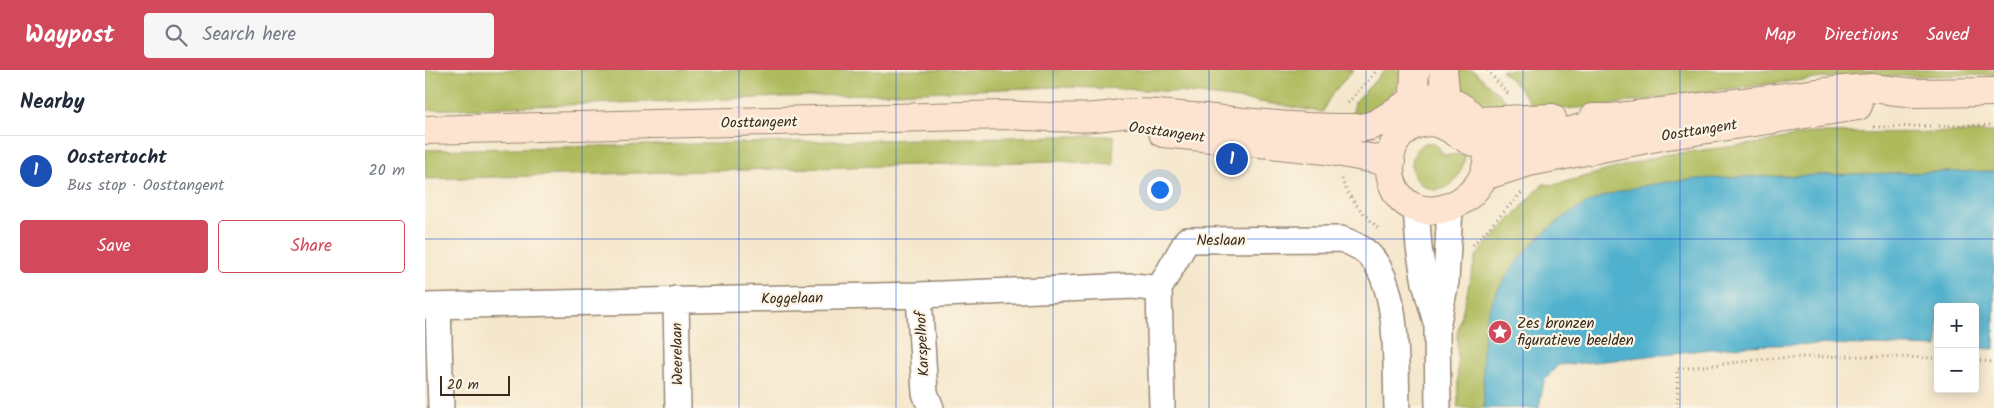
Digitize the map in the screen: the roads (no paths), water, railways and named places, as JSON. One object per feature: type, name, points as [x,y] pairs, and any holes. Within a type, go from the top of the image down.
[{"type":"main road","points":[[1414,113],[1415,70]]},
{"type":"main road","points":[[1443,70],[1446,100]]},
{"type":"main road","name":"Oosttangent","points":[[1482,132],[1567,132],[1611,118],[1843,90],[1871,88],[1915,93],[1994,92]]},
{"type":"main road","name":"Oosttangent","points":[[1484,176],[1529,162],[1584,150],[1662,136],[1876,104],[1915,93]]},
{"type":"main road","points":[[1427,98],[1446,100],[1468,112],[1482,132],[1488,160],[1484,176],[1476,190],[1464,201],[1449,208],[1433,210],[1417,208],[1398,194],[1393,184],[1390,173],[1392,150],[1396,140],[1404,131],[1414,113],[1427,98]]},
{"type":"main road","name":"Oosttangent","points":[[425,130],[1006,115],[1093,117],[1138,113],[1303,126],[1355,128],[1378,124],[1399,108],[1414,113]]},
{"type":"main road","points":[[1414,113],[1425,122],[1436,122],[1447,126],[1466,140],[1482,132]]},
{"type":"main road","name":"Oosttangent","points":[[1093,117],[1137,131],[1326,150],[1391,162]]},
{"type":"street","points":[[1417,208],[1419,248],[1425,283],[1437,327]]},
{"type":"street","points":[[1438,408],[1437,327],[1446,281],[1449,208]]},
{"type":"street","name":"Neslaan","points":[[1159,289],[1187,240],[1341,239],[1356,245],[1367,252],[1385,279],[1393,308],[1397,408]]},
{"type":"street","name":"Koggelaan","points":[[431,306],[676,299],[919,296],[1133,286],[1159,289]]},
{"type":"street","points":[[1159,289],[1162,408]]},
{"type":"street","name":"Karspelhof","points":[[919,296],[928,400]]},
{"type":"street","name":"Weerelaan","points":[[676,299],[678,408]]},
{"type":"street","points":[[431,306],[441,408]]},
{"type":"water","points":[[1994,171],[1994,349],[1979,348],[1979,303],[1934,303],[1934,347],[1819,344],[1747,346],[1558,365],[1544,381],[1539,408],[1484,408],[1484,331],[1492,302],[1514,265],[1544,233],[1579,208],[1597,199],[1619,192],[1666,182],[1739,177]]},
{"type":"place","name":"Oostertocht","points":[[1232,159]]},
{"type":"place","name":"Zes bronzen figuratieve beelden","points":[[1500,332]]}]
